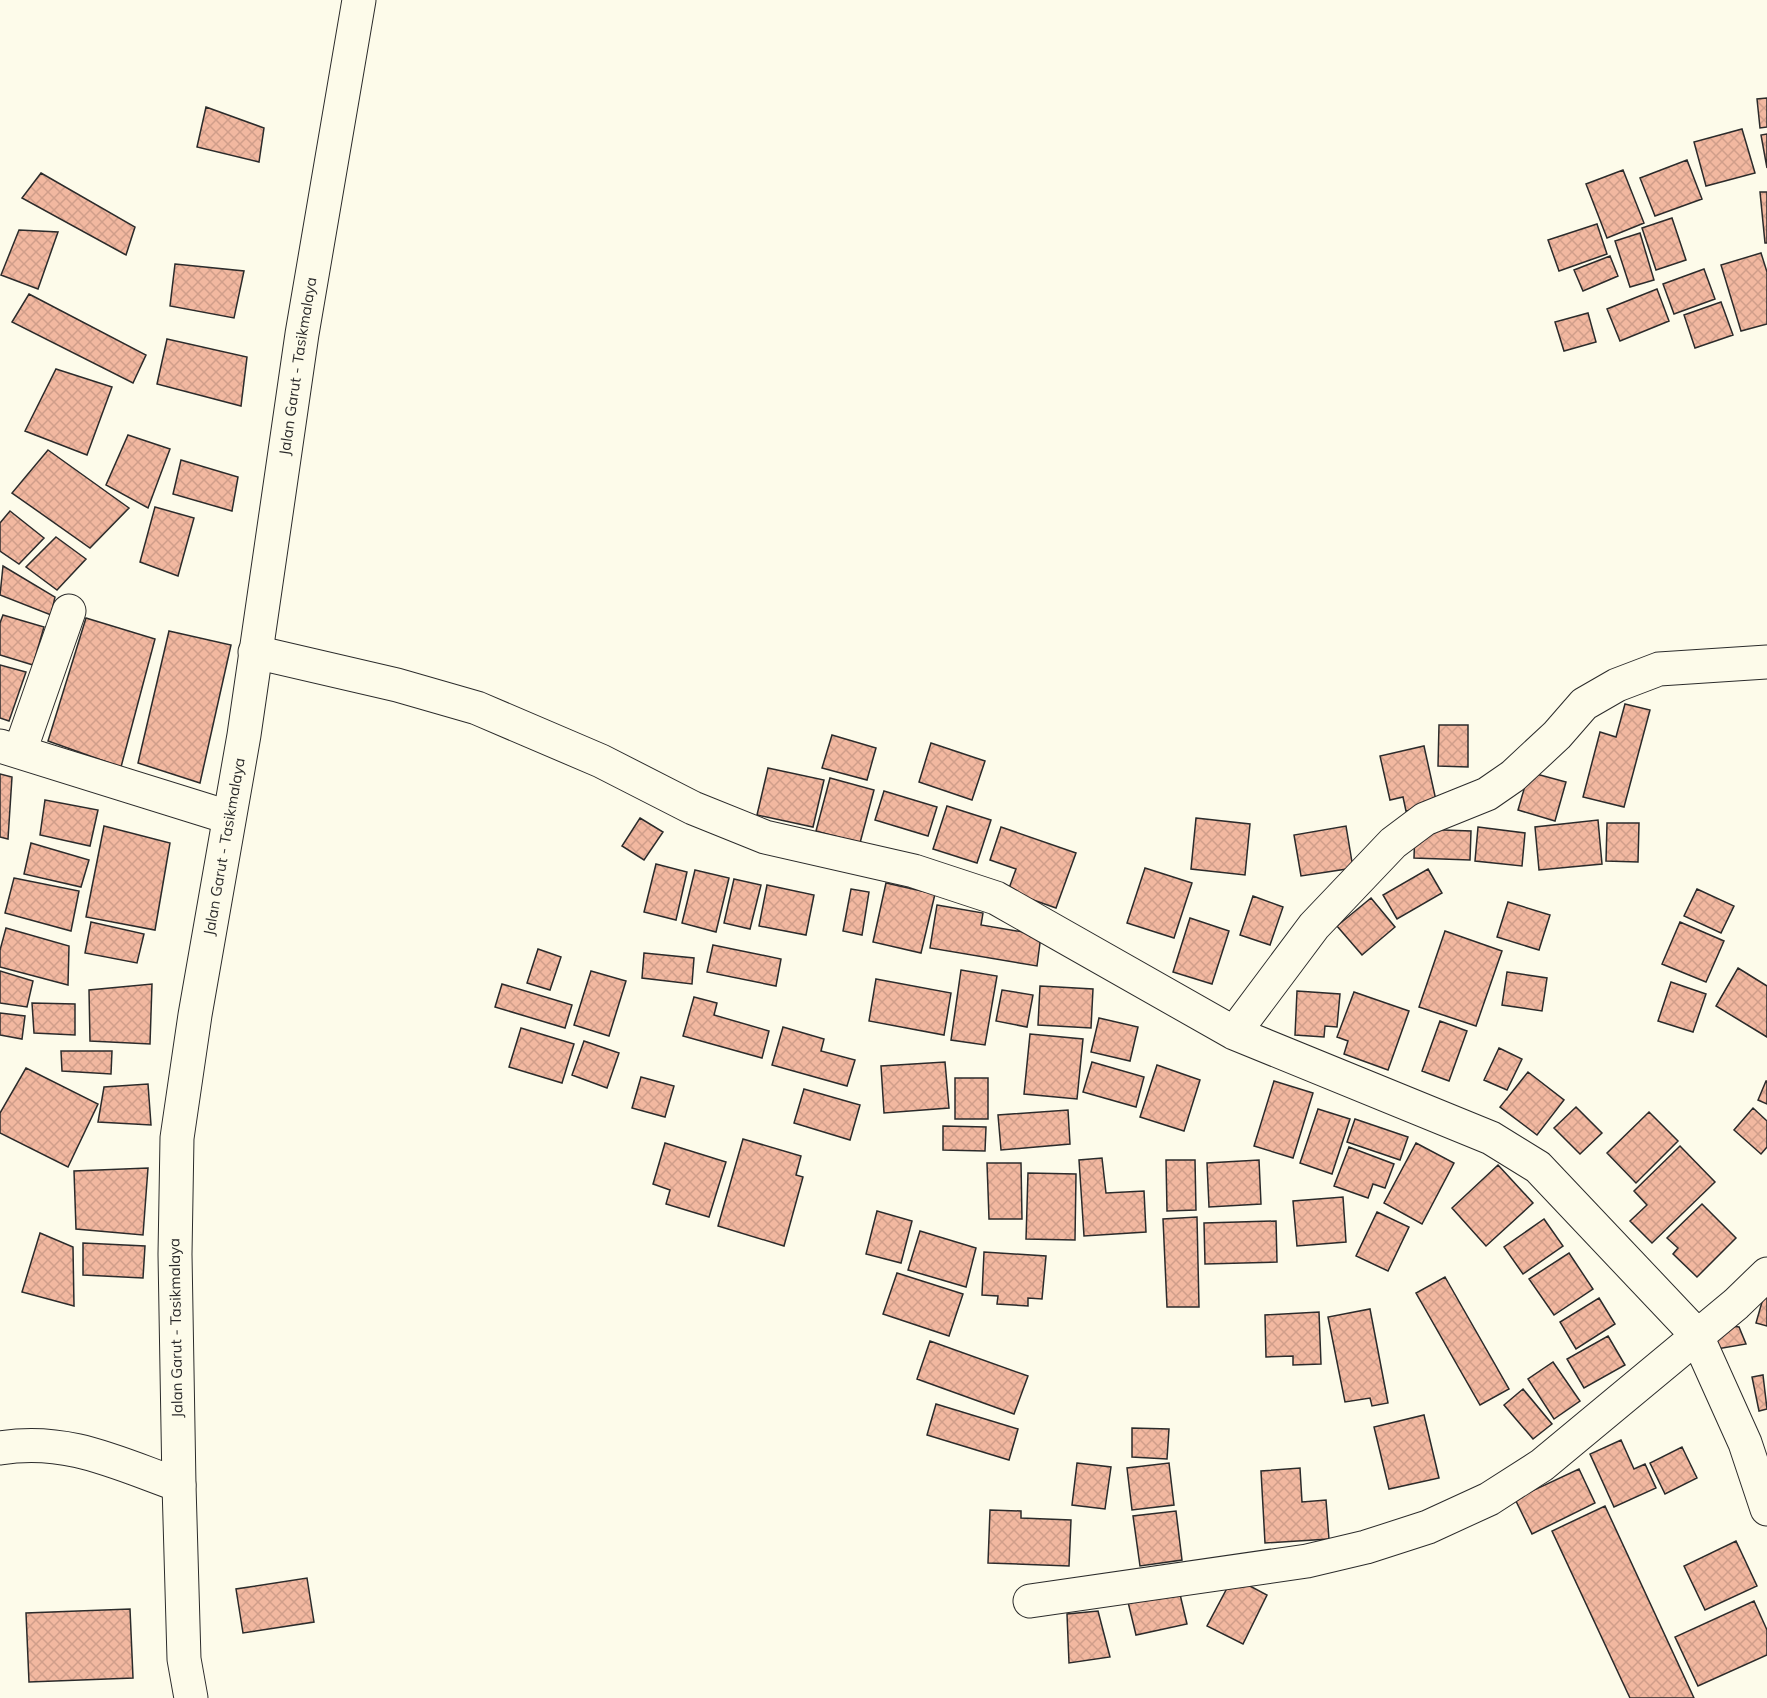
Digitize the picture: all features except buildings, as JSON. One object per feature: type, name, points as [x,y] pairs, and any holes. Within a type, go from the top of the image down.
[{"type":"street","name":"Jalan Garut - Tasikmalaya","points":[[191,1698],[184,1659],[178,1485],[175,1254],[177,1138],[195,1014],[255,652],[302,334],[359,0]]},
{"type":"street","points":[[69,611],[10,748],[228,817]]},
{"type":"street","points":[[255,652],[398,685],[477,708],[601,761],[693,808],[765,837],[914,871],[996,898],[1234,1033],[1491,1138],[1538,1167],[1696,1334],[1745,1443],[1767,1509]]},
{"type":"street","points":[[1234,1033],[1314,926],[1393,843],[1425,819],[1487,794],[1513,776],[1557,735],[1584,704],[1617,685],[1659,669],[1767,662]]},
{"type":"street","points":[[1030,1601],[1307,1561],[1366,1547],[1428,1527],[1489,1499],[1542,1465],[1696,1334],[1736,1304],[1767,1274]]},
{"type":"street","points":[[0,1448],[19,1444],[60,1446],[89,1452],[178,1485]]}]
